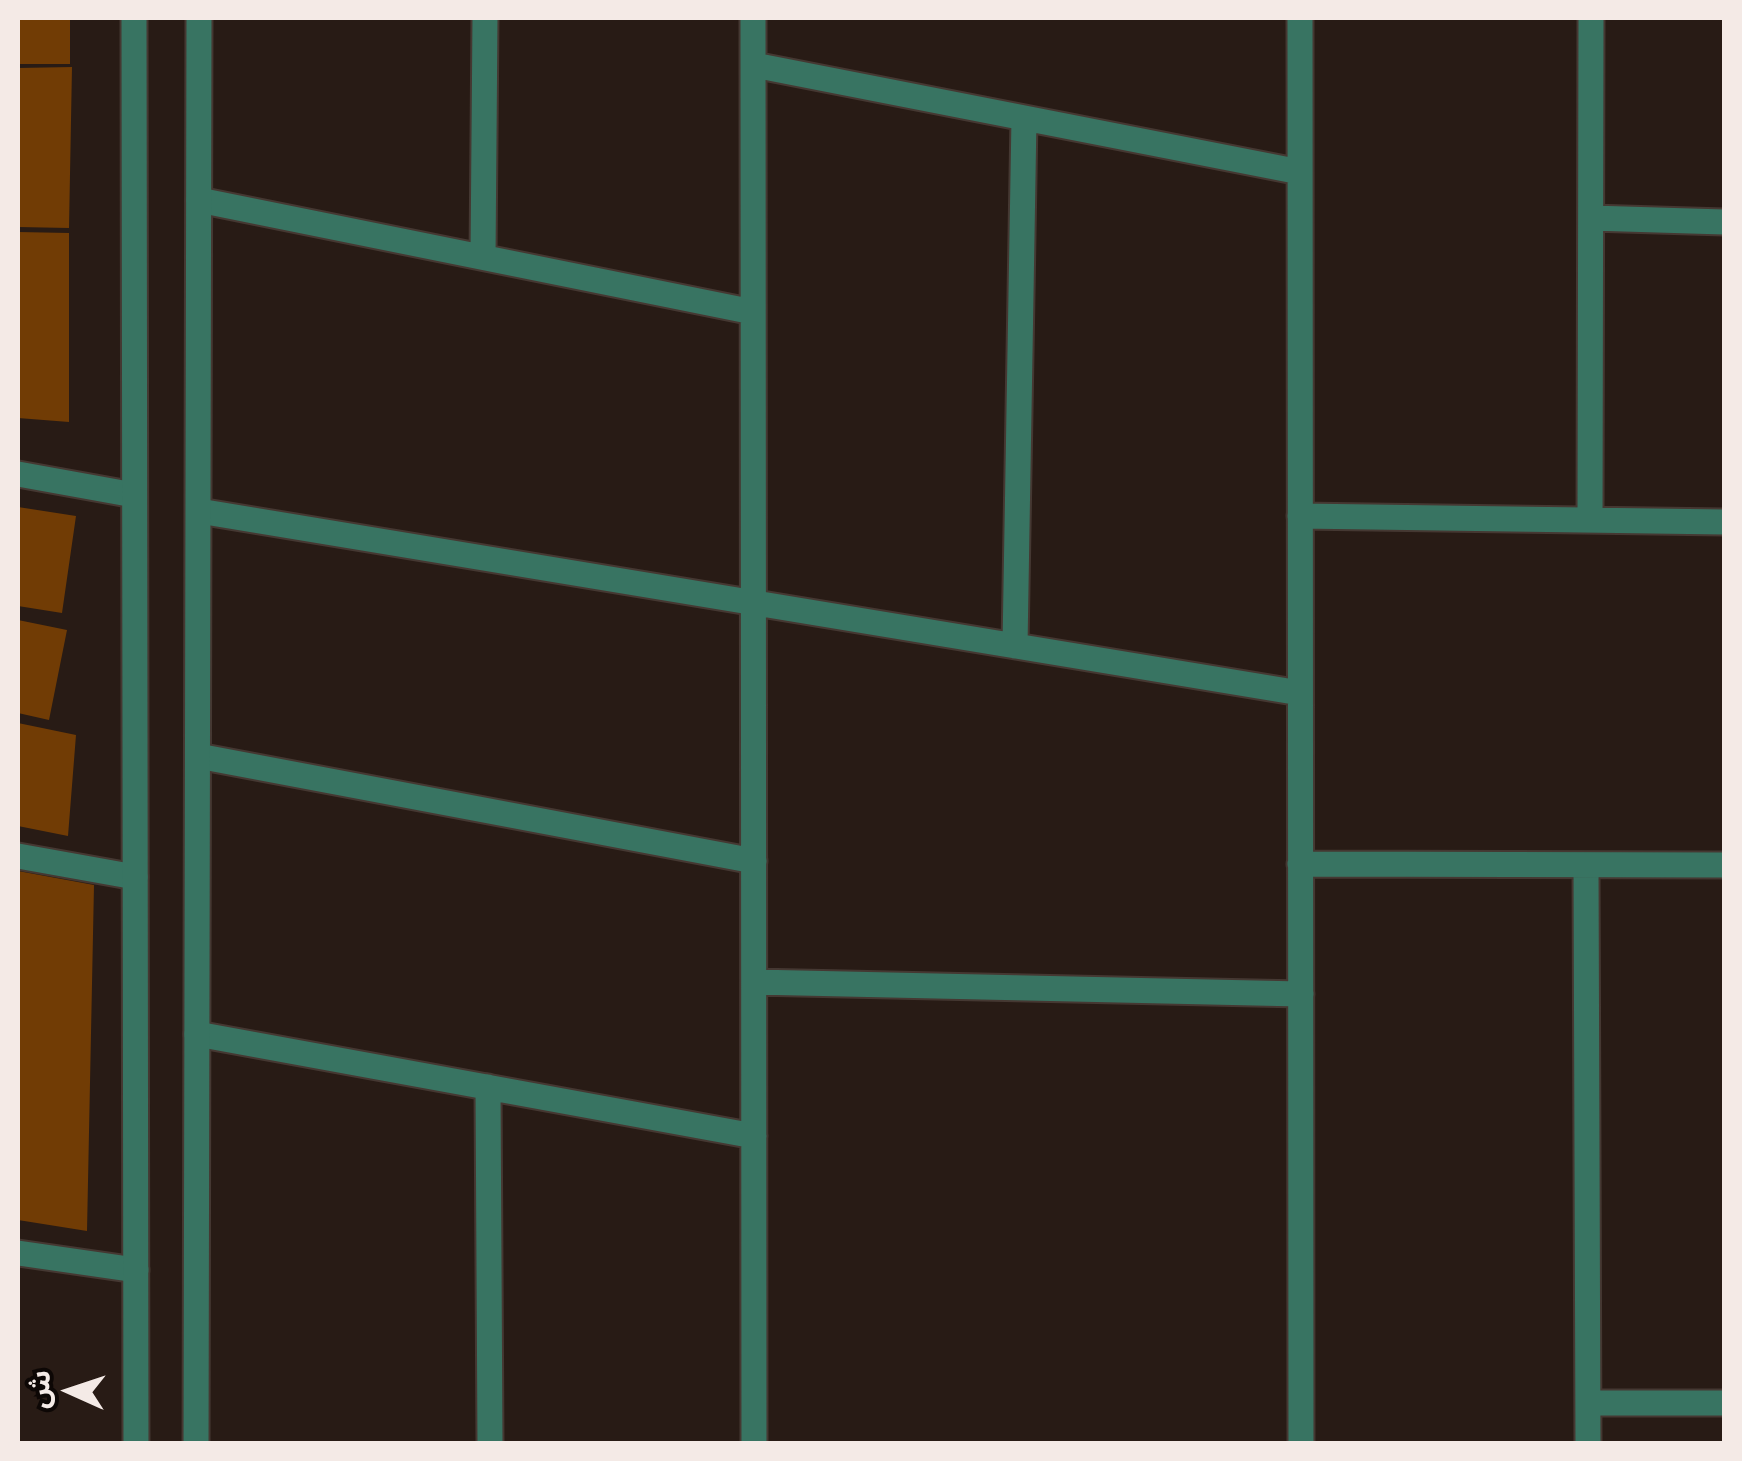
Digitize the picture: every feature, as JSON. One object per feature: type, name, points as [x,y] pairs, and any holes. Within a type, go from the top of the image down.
[{"type":"street","points":[[134,18],[136,1444]]},
{"type":"street","points":[[196,1444],[199,18]]},
{"type":"street","points":[[483,258],[485,18]]},
{"type":"street","points":[[753,18],[754,1444]]},
{"type":"street","points":[[1300,18],[1301,1444]]},
{"type":"street","points":[[1590,520],[1591,18]]},
{"type":"street","points":[[754,65],[1300,172]]},
{"type":"street","points":[[1015,646],[1024,118]]},
{"type":"street","points":[[199,200],[753,312]]},
{"type":"street","points":[[1590,218],[1724,222]]},
{"type":"street","points":[[18,474],[134,495]]},
{"type":"street","points":[[198,511],[1300,693]]},
{"type":"street","points":[[1300,516],[1724,522]]},
{"type":"street","points":[[198,756],[754,860]]},
{"type":"street","points":[[18,856],[135,878]]},
{"type":"street","points":[[1300,864],[1724,865]]},
{"type":"street","points":[[1586,864],[1588,1444]]},
{"type":"street","points":[[754,982],[1301,994]]},
{"type":"street","points":[[197,1034],[754,1136]]},
{"type":"street","points":[[488,1087],[490,1444]]},
{"type":"street","points":[[18,1254],[136,1270]]},
{"type":"street","points":[[1588,1403],[1724,1403]]},
{"type":"building","points":[[18,18],[70,18],[70,64],[18,64]]},
{"type":"building","points":[[72,67],[69,228],[18,227],[18,68]]},
{"type":"building","points":[[18,232],[69,233],[69,422],[18,418]]},
{"type":"building","points":[[18,507],[76,516],[62,613],[18,606]]},
{"type":"building","points":[[18,620],[67,630],[49,720],[18,713]]},
{"type":"building","points":[[18,723],[76,735],[68,836],[18,826]]},
{"type":"building","points":[[18,871],[94,885],[87,1231],[18,1220]]}]
